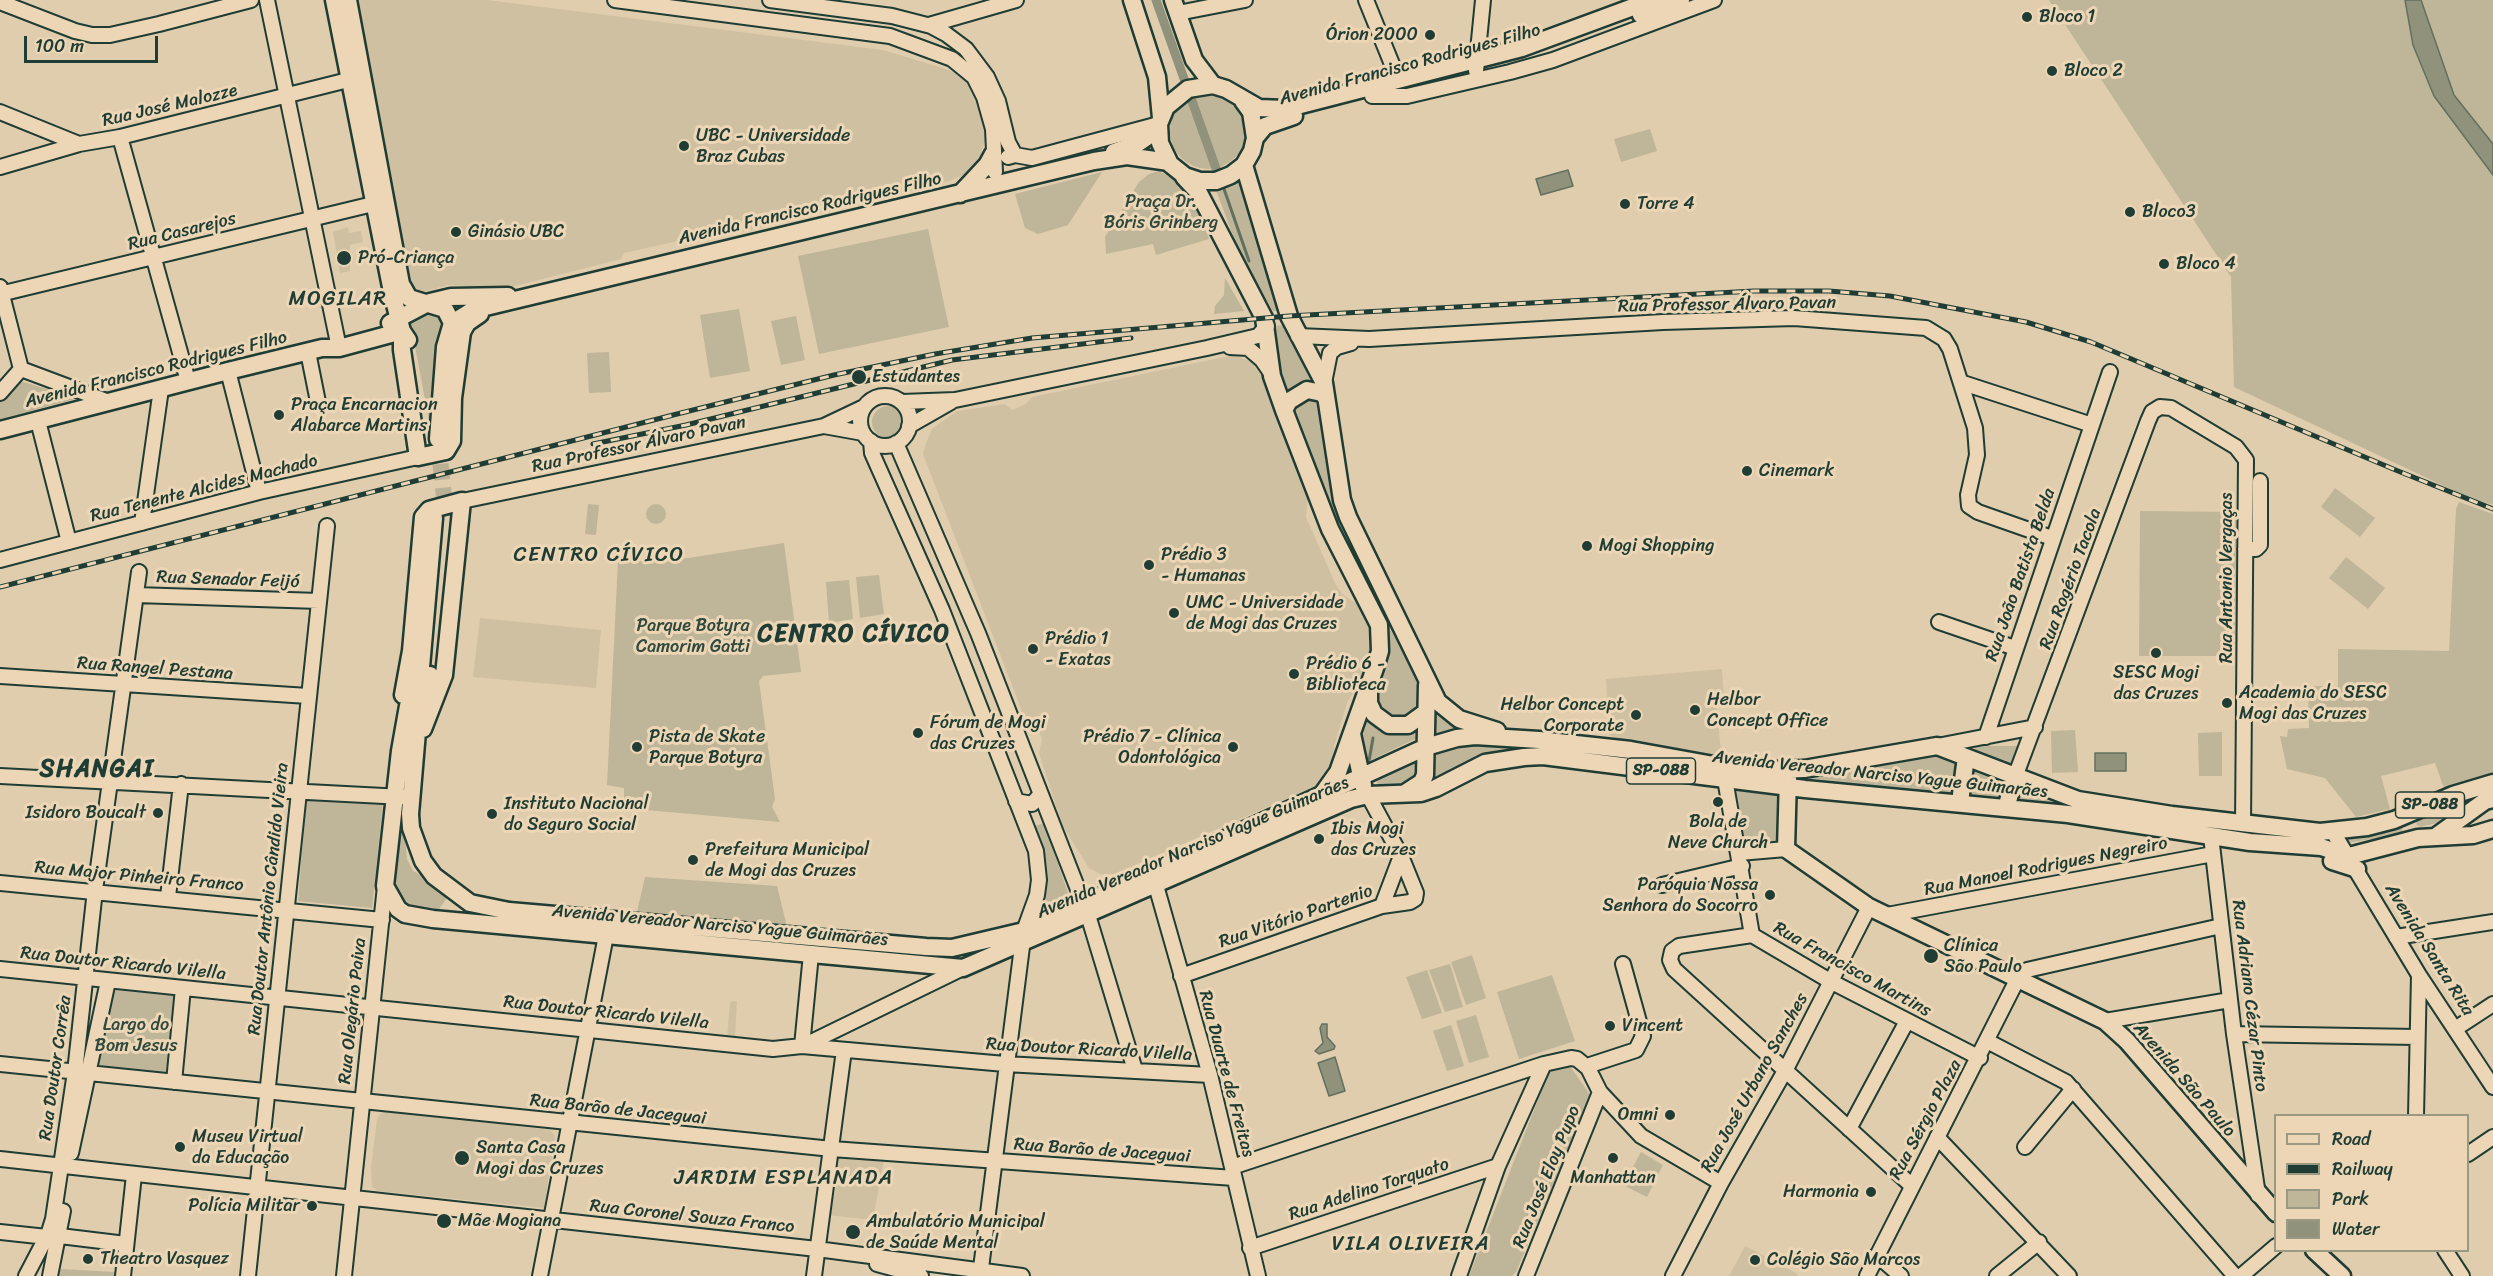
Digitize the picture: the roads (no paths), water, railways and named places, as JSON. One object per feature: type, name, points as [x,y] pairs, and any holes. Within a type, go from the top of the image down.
[{"type":"main road","points":[[334,0],[373,204],[401,326],[415,360],[428,446]]},
{"type":"main road","points":[[348,0],[401,284],[410,298],[430,302],[445,309],[453,322],[445,347],[428,446]]},
{"type":"main road","points":[[1132,0],[1157,77],[1160,142],[1172,165],[1199,194],[1267,326],[1272,376],[1284,410],[1330,529],[1379,625],[1380,651],[1369,685],[1337,775],[1321,795]]},
{"type":"main road","name":"Avenida Francisco Rodrigues Filho","points":[[453,322],[473,310],[960,194],[996,178],[1127,156],[1172,165],[1185,176],[1200,181],[1216,181],[1231,175],[1244,165],[1252,152],[1255,138],[1265,126],[1275,120],[1372,96],[1477,65],[1652,0]]},
{"type":"main road","name":"Avenida Francisco Rodrigues Filho","points":[[1094,160],[1137,144],[1160,124],[1175,97],[1188,89],[1213,85],[1226,88],[1258,108],[1285,109],[1398,79],[1530,56],[1681,0]]},
{"type":"main road","points":[[1175,7],[1194,60],[1213,85]]},
{"type":"main road","points":[[1243,100],[1251,112],[1255,138]]},
{"type":"main road","points":[[960,194],[987,165],[993,154]]},
{"type":"main road","points":[[1244,165],[1289,316],[1325,391],[1342,500],[1348,517],[1427,681],[1438,702],[1459,719],[1502,733],[1539,740]]},
{"type":"main road","name":"Avenida Francisco Rodrigues Filho","points":[[0,430],[401,326],[430,302],[469,295],[536,295]]},
{"type":"main road","points":[[428,446],[446,451],[451,446],[453,398],[462,332],[474,317],[497,305]]},
{"type":"main road","points":[[1284,410],[1289,401],[1307,390],[1322,393],[1325,391]]},
{"type":"main road","points":[[400,751],[400,718],[411,651],[422,521],[429,510],[462,501],[444,675],[440,691],[416,740]]},
{"type":"main road","name":"SP-088","points":[[400,751],[408,706],[421,667],[440,517],[431,668],[418,714],[411,797],[411,828],[418,851],[434,876],[450,891]]},
{"type":"main road","points":[[1404,794],[1422,782],[1426,747],[1427,681]]},
{"type":"main road","points":[[1369,685],[1370,703],[1374,714],[1389,725],[1408,724],[1426,712]]},
{"type":"main road","points":[[1352,730],[1360,777],[1368,795]]},
{"type":"main road","name":"Avenida Vereador Narciso Yague Guimarães","points":[[450,891],[483,908],[607,928],[811,954],[957,967],[1085,909],[1426,747],[1440,741],[1475,736],[1631,750],[1788,779],[2068,814],[2253,842],[2353,862]]},
{"type":"main road","name":"SP-088","points":[[1788,779],[1937,746],[1966,757]]},
{"type":"main road","name":"Rua Olegário Paiva","points":[[385,886],[393,796],[400,751]]},
{"type":"main road","name":"Avenida Vereador Narciso Yague Guimarães","points":[[1085,909],[1351,799],[1368,795],[1404,794],[1436,788],[1485,763],[1544,756],[1725,779],[1788,779]]},
{"type":"main road","points":[[1960,802],[1966,757]]},
{"type":"main road","name":"Avenida Vereador Narciso Yague Guimarães","points":[[1966,757],[2078,800],[2243,824],[2333,832],[2367,827],[2394,819],[2453,795],[2493,783]]},
{"type":"main road","points":[[2006,808],[2015,777]]},
{"type":"main road","points":[[1786,849],[1788,779]]},
{"type":"main road","points":[[2453,795],[2414,821],[2411,830],[2425,838],[2485,801],[2493,799]]},
{"type":"main road","name":"SP-088","points":[[2353,862],[2425,838],[2473,835],[2493,829]]},
{"type":"main road","name":"Avenida São Paulo","points":[[1786,849],[1869,907],[2105,1021],[2127,1041],[2258,1197],[2274,1212]]},
{"type":"main road","name":"Avenida Vereador Narciso Yague Guimarães","points":[[385,886],[398,909],[405,914],[433,920],[802,938],[952,948],[1002,938],[1023,937]]},
{"type":"main road","points":[[433,920],[448,906],[450,891]]},
{"type":"main road","points":[[957,967],[1002,938]]},
{"type":"main road","points":[[952,948],[959,957],[957,967]]},
{"type":"main road","points":[[2318,1253],[2342,1276]]},
{"type":"street","points":[[0,2],[75,31],[92,35],[110,35],[251,0]]},
{"type":"street","points":[[267,0],[310,219],[326,347],[318,402]]},
{"type":"street","points":[[615,0],[893,37],[952,60],[974,77],[980,87],[991,118],[996,178]]},
{"type":"street","points":[[770,0],[896,17],[928,25],[966,49],[978,62],[995,94],[1008,142],[1015,155]]},
{"type":"street","points":[[928,25],[1016,0]]},
{"type":"street","points":[[1175,7],[1245,0]]},
{"type":"street","points":[[1366,0],[1398,79]]},
{"type":"street","points":[[1477,65],[1483,0]]},
{"type":"street","points":[[1372,96],[1407,96],[1553,60],[1714,0]]},
{"type":"street","points":[[893,37],[896,17]]},
{"type":"street","name":"Rua José Malozze","points":[[0,167],[79,144],[120,137],[348,80]]},
{"type":"street","points":[[0,112],[79,144]]},
{"type":"street","points":[[996,178],[1004,159],[1015,155],[1032,158],[1160,124]]},
{"type":"street","points":[[120,137],[188,381]]},
{"type":"street","name":"Rua Casarejos","points":[[1,292],[373,204]]},
{"type":"street","points":[[1,292],[21,369]]},
{"type":"street","name":"Rua Professor Álvaro Pavan","points":[[1298,336],[1369,339],[1794,318],[1926,328],[1944,339],[1963,383],[1978,444],[1968,498],[1969,506],[1978,512],[2052,538]]},
{"type":"street","points":[[981,1273],[1005,1064],[1023,937],[1037,895],[1039,880],[1036,851],[950,631],[860,424],[864,407],[877,397],[894,398],[902,402],[955,400],[1258,336],[1267,326]]},
{"type":"street","name":"Rua Professor Álvaro Pavan","points":[[1325,391],[1328,357],[1334,349],[1369,339]]},
{"type":"street","points":[[1207,348],[1248,348],[1262,360],[1272,376]]},
{"type":"street","points":[[0,393],[21,369]]},
{"type":"street","points":[[21,369],[109,402]]},
{"type":"street","points":[[228,371],[259,492]]},
{"type":"street","name":"Rua João Batista Belda","points":[[1966,757],[1980,738],[2015,648],[2110,372]]},
{"type":"street","points":[[1963,383],[2092,425]]},
{"type":"street","points":[[142,523],[161,389]]},
{"type":"street","points":[[909,426],[955,400]]},
{"type":"street","points":[[867,437],[879,445],[896,443],[902,439],[909,426],[909,413],[902,402]]},
{"type":"street","name":"Rua Professor Álvaro Pavan","points":[[462,501],[824,426],[864,407]]},
{"type":"street","name":"Rua Rogério Tacola","points":[[2015,777],[2148,421],[2152,412],[2160,407],[2171,408]]},
{"type":"street","name":"Rua Antonio Vergaças","points":[[2171,408],[2242,452],[2246,460],[2243,824]]},
{"type":"street","points":[[38,421],[69,542]]},
{"type":"street","name":"Rua Professor Álvaro Pavan","points":[[824,426],[867,437]]},
{"type":"street","points":[[896,443],[991,666],[1085,909],[1135,1070]]},
{"type":"street","name":"Rua Tenente Alcides Machado","points":[[0,560],[428,446]]},
{"type":"street","points":[[2245,549],[2256,549],[2260,545],[2260,481]]},
{"type":"street","name":"Rua Doutor Antônio Cândido Vieira","points":[[248,1276],[327,526]]},
{"type":"street","name":"Rua Doutor Corrêa","points":[[82,1072],[86,978],[95,890],[139,572]]},
{"type":"street","name":"Rua Senador Feijó","points":[[136,595],[319,601]]},
{"type":"street","points":[[950,631],[961,621],[973,622]]},
{"type":"street","points":[[1939,622],[2015,648]]},
{"type":"street","points":[[967,675],[979,665],[991,666]]},
{"type":"street","name":"Rua Rangel Pestana","points":[[0,676],[123,686],[308,696]]},
{"type":"street","points":[[1937,746],[2035,727]]},
{"type":"street","points":[[2007,733],[2019,745],[2022,759]]},
{"type":"street","points":[[996,749],[1004,740],[1017,736]]},
{"type":"street","points":[[0,776],[411,797]]},
{"type":"street","name":"Rua Francisco Martins","points":[[1725,779],[1752,935],[1830,981],[1980,1058]]},
{"type":"street","points":[[168,897],[181,784]]},
{"type":"street","points":[[1016,801],[1032,804],[1040,795]]},
{"type":"street","points":[[1368,795],[1401,856],[1382,906]]},
{"type":"street","points":[[1028,831],[1030,824],[1038,820],[1051,823]]},
{"type":"street","name":"Avenida Santa Rita","points":[[2333,832],[2419,975],[2493,1087]]},
{"type":"street","name":"Rua Adriano Cézar Pinto","points":[[2211,836],[2234,1034],[2258,1197]]},
{"type":"street","points":[[1662,885],[1741,863],[1755,851],[1786,849]]},
{"type":"street","name":"Rua Manoel Rodrigues Negreiro","points":[[1887,915],[2213,854]]},
{"type":"street","name":"Rua Vitório Partenio","points":[[1181,976],[1382,906],[1415,899],[1416,892],[1401,856]]},
{"type":"street","name":"Rua Major Pinheiro Franco","points":[[0,882],[382,920]]},
{"type":"street","name":"Rua Duarte de Freitas","points":[[1155,882],[1210,1075],[1258,1276]]},
{"type":"street","name":"Rua Olegário Paiva","points":[[344,1276],[385,886]]},
{"type":"street","name":"Rua José Urbano Sanches","points":[[1673,1276],[1721,1183],[1786,1069],[1869,907]]},
{"type":"street","points":[[2396,937],[2493,922]]},
{"type":"street","points":[[2018,980],[2027,970],[2221,927]]},
{"type":"street","points":[[540,1276],[607,928]]},
{"type":"street","points":[[1752,935],[1679,946],[1672,951],[1670,960],[1674,969],[1911,1185]]},
{"type":"street","points":[[802,1046],[811,954]]},
{"type":"street","points":[[1587,1066],[1636,1050],[1643,1036],[1623,964]]},
{"type":"street","points":[[802,1046],[957,967]]},
{"type":"street","name":"Rua Doutor Ricardo Vilella","points":[[0,969],[773,1049],[802,1046],[1005,1064],[1210,1075]]},
{"type":"street","points":[[2416,1114],[2419,975]]},
{"type":"street","name":"Rua Sérgio Plaza","points":[[1867,1276],[1911,1185],[1980,1058],[2018,980]]},
{"type":"street","name":"Rua Doutor Corrêa","points":[[50,1276],[53,1237],[82,1072],[108,981]]},
{"type":"street","points":[[174,1082],[183,988]]},
{"type":"street","points":[[2105,1021],[2230,1000]]},
{"type":"street","points":[[2455,1029],[2493,1004]]},
{"type":"street","points":[[1849,1129],[1906,1022]]},
{"type":"street","points":[[2234,1034],[2417,1037]]},
{"type":"street","points":[[1987,1041],[2055,1074],[2073,1089],[2235,1276]]},
{"type":"street","points":[[814,1276],[844,1050]]},
{"type":"street","points":[[1233,1172],[1544,1064],[1571,1058],[1587,1066],[1600,1092],[1641,1136],[1721,1183]]},
{"type":"street","name":"Rua Barão de Jaceguai","points":[[0,1064],[832,1149],[994,1162],[1233,1172]]},
{"type":"street","points":[[1460,1276],[1498,1166],[1544,1064]]},
{"type":"street","points":[[2025,1148],[2073,1089]]},
{"type":"street","name":"Rua José Eloy Pupo","points":[[1526,1276],[1600,1092]]},
{"type":"street","points":[[1936,1137],[2039,1242],[2069,1276]]},
{"type":"street","points":[[2469,1153],[2493,1137]]},
{"type":"street","name":"Rua Coronel Souza Franco","points":[[0,1159],[352,1200],[817,1249],[981,1273],[1022,1276]]},
{"type":"street","name":"Rua Adelino Torquato","points":[[1250,1248],[1498,1166]]},
{"type":"street","points":[[123,1276],[134,1175]]},
{"type":"street","points":[[0,1232],[126,1244]]},
{"type":"street","name":"Rua Doutor Corrêa","points":[[30,1274],[53,1237]]},
{"type":"street","points":[[1997,1276],[2039,1242]]},
{"type":"street","points":[[2241,1276],[2274,1248]]},
{"type":"street","points":[[817,1249],[921,1276]]},
{"type":"street","points":[[2446,1252],[2462,1276]]},
{"type":"street","points":[[1877,1255],[1901,1276]]},
{"type":"water","points":[[2405,0],[2421,0],[2454,95],[2493,144],[2493,175],[2434,96],[2413,45]]},
{"type":"water","points":[[1568,170],[1573,186],[1541,195],[1536,179]]},
{"type":"water","points":[[2095,753],[2126,753],[2126,771],[2095,771]]},
{"type":"water","points":[[1322,1024],[1327,1024],[1327,1037],[1335,1046],[1334,1049],[1319,1054],[1315,1051],[1323,1043],[1320,1028]]},
{"type":"water","points":[[1335,1057],[1345,1091],[1329,1096],[1318,1063]]},
{"type":"waterway","points":[[1156,0],[1218,174]]},
{"type":"waterway","points":[[1223,186],[1249,261]]},
{"type":"waterway","points":[[1369,761],[1373,738]]},
{"type":"tunnel","points":[[438,440],[446,516]]},
{"type":"railway","points":[[0,587],[681,413],[834,375],[935,354],[1032,338],[1289,316],[1754,291],[1829,291],[1890,296],[2026,322],[2091,342],[2493,509]]},
{"type":"railway","points":[[593,444],[686,425],[952,360],[1131,338]]},
{"type":"place","name":"Bloco 1","points":[[2027,17]]},
{"type":"place","name":"Órion 2000","points":[[1430,35]]},
{"type":"place","name":"Bloco 2","points":[[2052,71]]},
{"type":"place","name":"UBC - Universidade Braz Cubas","points":[[684,146]]},
{"type":"place","name":"Torre 4","points":[[1625,204]]},
{"type":"place","name":"Bloco3","points":[[2130,212]]},
{"type":"place","name":"Ginásio UBC","points":[[456,232]]},
{"type":"place","name":"Pró-Criança","points":[[344,258]]},
{"type":"place","name":"Bloco 4","points":[[2164,264]]},
{"type":"place","name":"Estudantes","points":[[859,377]]},
{"type":"place","name":"Praça Encarnacion Alabarce Martins","points":[[279,415]]},
{"type":"place","name":"Cinemark","points":[[1747,471]]},
{"type":"place","name":"Mogi Shopping","points":[[1587,546]]},
{"type":"place","name":"Prédio 3 - Humanas","points":[[1149,565]]},
{"type":"place","name":"UMC - Universidade de Mogi das Cruzes","points":[[1174,613]]},
{"type":"place","name":"Prédio 1 - Exatas","points":[[1033,649]]},
{"type":"place","name":"SESC Mogi das Cruzes","points":[[2156,653]]},
{"type":"place","name":"Prédio 6 - Biblioteca","points":[[1294,674]]},
{"type":"place","name":"Academia do SESC Mogi das Cruzes","points":[[2227,703]]},
{"type":"place","name":"Helbor Concept Office","points":[[1695,710]]},
{"type":"place","name":"Helbor Concept Corporate","points":[[1636,715]]},
{"type":"place","name":"Fórum de Mogi das Cruzes","points":[[918,733]]},
{"type":"place","name":"Pista de Skate Parque Botyra","points":[[637,747]]},
{"type":"place","name":"Prédio 7 - Clínica Odontológica","points":[[1233,747]]},
{"type":"place","name":"Bola de Neve Church","points":[[1718,802]]},
{"type":"place","name":"Isidoro Boucalt","points":[[158,813]]},
{"type":"place","name":"Instituto Nacional do Seguro Social","points":[[492,814]]},
{"type":"place","name":"Ibis Mogi das Cruzes","points":[[1319,839]]},
{"type":"place","name":"Prefeitura Municipal de Mogi das Cruzes","points":[[693,860]]},
{"type":"place","name":"Paróquia Nossa Senhora do Socorro","points":[[1770,895]]},
{"type":"place","name":"Clínica São Paulo","points":[[1931,956]]},
{"type":"place","name":"Vincent","points":[[1610,1026]]},
{"type":"place","name":"Omni","points":[[1670,1115]]},
{"type":"place","name":"Museu Virtual da Educação","points":[[180,1147]]},
{"type":"place","name":"Santa Casa Mogi das Cruzes","points":[[462,1158]]},
{"type":"place","name":"Manhattan","points":[[1613,1158]]},
{"type":"place","name":"Harmonia","points":[[1871,1192]]},
{"type":"place","name":"Polícia Militar","points":[[312,1206]]},
{"type":"place","name":"Mãe Mogiana","points":[[444,1221]]},
{"type":"place","name":"Ambulatório Municipal de Saúde Mental","points":[[853,1232]]},
{"type":"place","name":"Theatro Vasquez","points":[[88,1259]]},
{"type":"place","name":"Colégio São Marcos","points":[[1755,1260]]},
{"type":"district","name":"MOGILAR","points":[[338,300]]},
{"type":"district","name":"CENTRO CÍVICO","points":[[599,556]]},
{"type":"district","name":"CENTRO CÍVICO","points":[[854,635]]},
{"type":"district","name":"SHANGAI","points":[[97,770]]},
{"type":"district","name":"JARDIM ESPLANADA","points":[[784,1179]]},
{"type":"district","name":"VILA OLIVEIRA","points":[[1411,1245]]},
{"type":"park label","name":"Praça Dr. Bóris Grinberg","points":[[1161,212]]},
{"type":"park label","name":"Parque Botyra Camorim Gatti","points":[[693,636]]},
{"type":"park label","name":"Largo do Bom Jesus","points":[[136,1035]]}]
